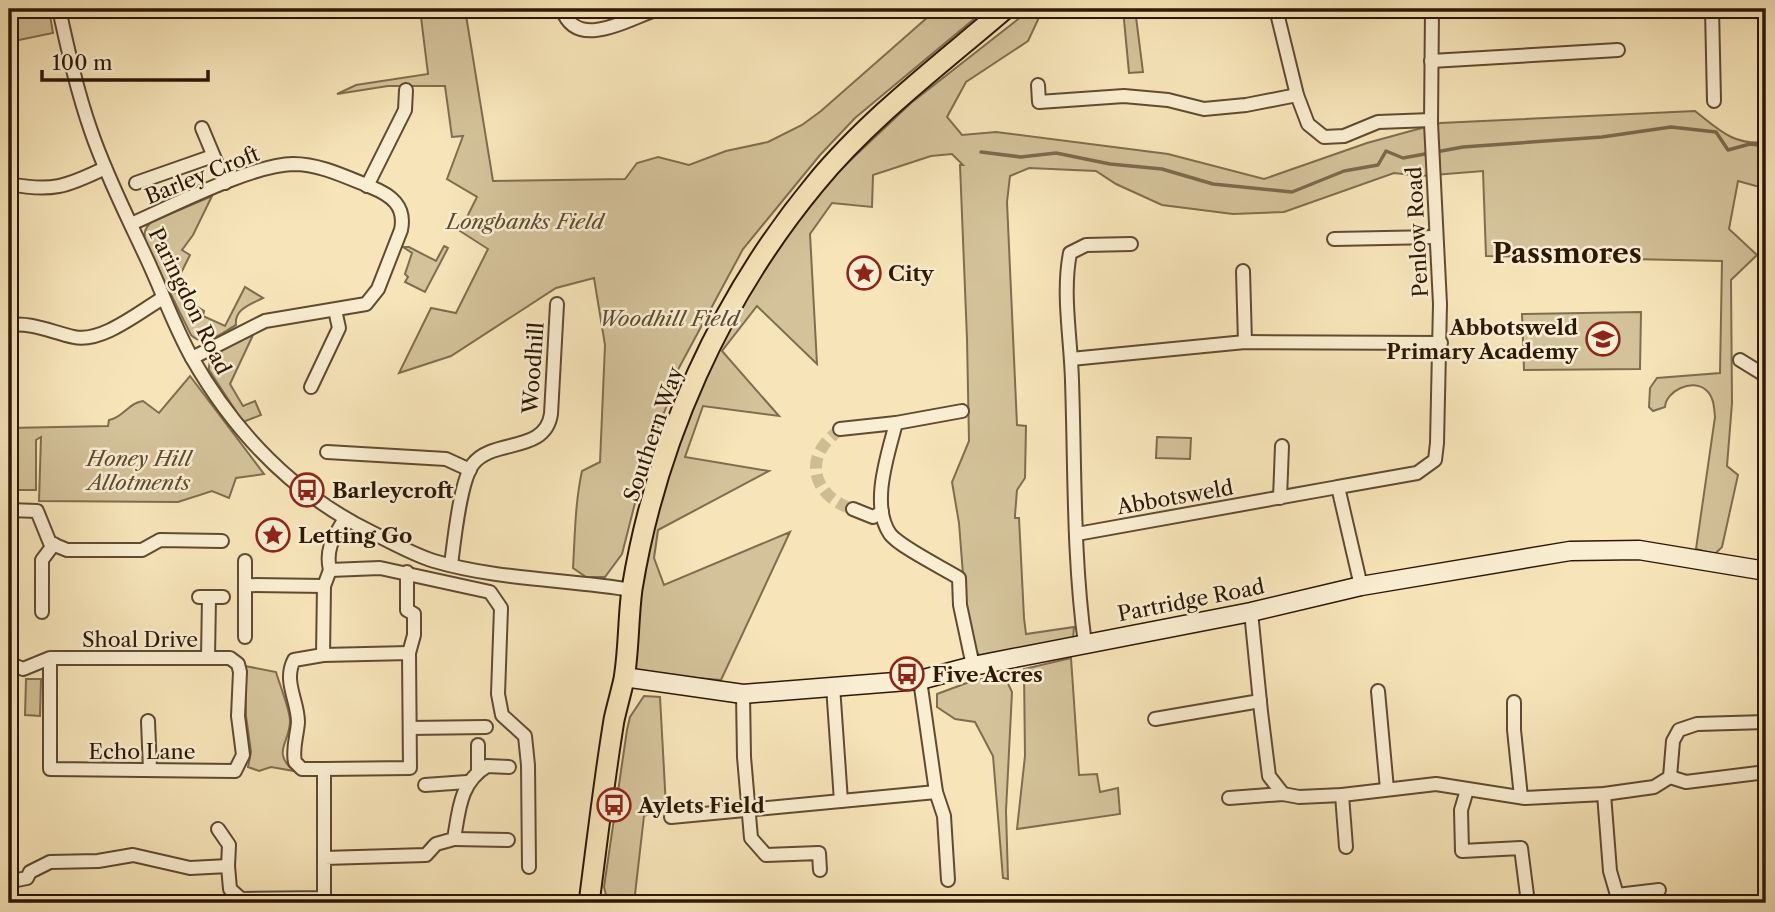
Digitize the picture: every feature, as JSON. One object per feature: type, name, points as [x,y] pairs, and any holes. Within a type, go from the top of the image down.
[{"type":"main road","name":"Southern Way","points":[[589,903],[615,720],[624,677],[632,590],[646,524],[672,435],[697,373],[725,314],[761,258],[815,184],[867,129],[1005,9]]},
{"type":"street","name":"Paringdon Road","points":[[59,9],[71,68],[105,167],[192,358],[249,441],[310,497],[344,520],[413,553],[484,572],[632,590]]},
{"type":"street","points":[[562,9],[566,19],[579,30],[594,32],[658,9]]},
{"type":"street","points":[[1276,9],[1297,95],[1308,124],[1324,137],[1344,136],[1378,122],[1431,121]]},
{"type":"street","name":"Penlow Road","points":[[1338,487],[1417,473],[1434,460],[1441,343],[1431,121],[1432,9]]},
{"type":"street","points":[[1712,9],[1714,101]]},
{"type":"street","points":[[1431,61],[1618,50]]},
{"type":"street","points":[[1038,85],[1039,102],[1124,96],[1168,100],[1204,109],[1246,105],[1297,95]]},
{"type":"street","points":[[368,186],[405,110],[406,90]]},
{"type":"street","points":[[202,128],[225,183]]},
{"type":"street","name":"Barley Croft","points":[[136,183],[214,156]]},
{"type":"street","name":"Barley Croft","points":[[131,224],[225,183],[292,164],[320,168],[387,194],[397,203],[402,214],[401,230],[372,299],[361,306],[265,321],[192,358]]},
{"type":"street","points":[[9,184],[37,189],[69,185],[105,167]]},
{"type":"street","points":[[1334,239],[1436,237]]},
{"type":"street","points":[[1085,644],[1077,591],[1066,272],[1070,253],[1086,245],[1131,244]]},
{"type":"street","points":[[1243,271],[1245,342]]},
{"type":"street","points":[[9,325],[43,327],[76,338],[100,336],[163,298]]},
{"type":"street","name":"Woodhill","points":[[470,470],[483,456],[534,439],[548,426],[551,414],[557,304]]},
{"type":"street","points":[[311,387],[338,328],[335,310]]},
{"type":"street","points":[[1071,359],[1245,342],[1441,343]]},
{"type":"street","points":[[1740,360],[1766,376]]},
{"type":"street","points":[[840,429],[896,423],[961,411]]},
{"type":"street","points":[[896,423],[881,489],[882,512],[890,533],[900,543],[959,578],[960,605],[972,666]]},
{"type":"street","points":[[1280,498],[1282,446]]},
{"type":"street","points":[[327,452],[446,459],[470,470],[451,565]]},
{"type":"street","points":[[1338,487],[1360,586]]},
{"type":"street","name":"Abbotsweld","points":[[1077,534],[1338,487]]},
{"type":"street","points":[[853,509],[873,517],[882,512]]},
{"type":"street","points":[[9,510],[37,511],[50,542],[67,550],[142,550],[160,540],[222,541]]},
{"type":"street","points":[[323,655],[324,586],[330,570],[327,559],[330,544],[344,520]]},
{"type":"street","points":[[42,612],[42,560],[54,544]]},
{"type":"street","name":"Partridge Road","points":[[624,677],[744,694],[920,680],[972,666],[1251,612],[1360,586],[1570,551],[1639,550],[1766,571]]},
{"type":"street","points":[[245,561],[245,637]]},
{"type":"street","points":[[330,570],[380,568],[407,572],[444,584],[490,592],[501,608],[498,694],[502,715],[525,736],[528,765],[529,867]]},
{"type":"street","points":[[407,572],[407,610],[414,614],[414,635],[408,653],[410,768],[302,769],[295,762],[293,744],[298,722],[289,669],[294,660],[323,655],[408,653]]},
{"type":"street","points":[[245,585],[324,586]]},
{"type":"street","points":[[208,658],[204,597],[223,597]]},
{"type":"street","points":[[1251,612],[1269,776],[1283,794]]},
{"type":"street","name":"Shoal Drive","points":[[9,663],[23,669],[50,658],[230,658],[238,664],[240,672],[238,716],[243,755],[235,771]]},
{"type":"street","name":"Echo Lane","points":[[50,658],[50,769],[235,771]]},
{"type":"street","points":[[920,680],[936,792],[944,816],[948,880]]},
{"type":"street","points":[[833,686],[841,801]]},
{"type":"street","points":[[1378,691],[1387,789]]},
{"type":"street","points":[[744,694],[744,757],[751,838],[766,855],[819,853],[820,870]]},
{"type":"street","points":[[1154,719],[1259,701]]},
{"type":"street","points":[[1514,702],[1521,797]]},
{"type":"street","points":[[148,721],[150,770]]},
{"type":"street","points":[[1670,777],[1673,741],[1679,730],[1697,724],[1766,722]]},
{"type":"street","points":[[410,728],[486,727]]},
{"type":"street","points":[[478,745],[478,771]]},
{"type":"street","points":[[454,839],[467,782],[487,766],[509,767]]},
{"type":"street","points":[[218,829],[229,845],[230,889],[241,899],[324,898],[324,769]]},
{"type":"street","points":[[1229,798],[1283,794],[1299,797],[1436,784],[1521,797],[1604,794],[1654,786],[1670,777],[1686,782],[1766,772]]},
{"type":"street","points":[[425,785],[467,782]]},
{"type":"street","points":[[1467,790],[1461,810],[1462,851],[1521,848],[1528,903]]},
{"type":"street","points":[[671,817],[936,792]]},
{"type":"street","points":[[1342,794],[1346,847]]},
{"type":"street","points":[[1604,794],[1610,871],[1616,895],[1659,891]]},
{"type":"street","points":[[324,858],[426,855],[436,844],[454,839],[508,841]]},
{"type":"street","points":[[9,879],[27,878],[30,872],[50,862],[98,861],[133,855],[190,868],[228,866]]},
{"type":"green space","points":[[9,9],[49,9],[53,33],[9,42]]},
{"type":"green space","points":[[420,9],[465,9],[493,181],[625,179],[637,163],[658,157],[689,165],[726,151],[768,142],[802,125],[821,111],[937,9],[986,9],[855,118],[820,155],[743,249],[674,377],[671,395],[647,456],[622,554],[605,577],[586,577],[573,568],[582,471],[600,462],[605,345],[594,278],[556,288],[451,356],[399,373],[431,308],[456,313],[488,249],[460,231],[477,197],[447,179],[463,136],[452,137],[445,86],[388,86],[337,94],[356,85],[428,74]]},
{"type":"green space","points":[[1031,9],[1043,9],[1028,41],[966,82],[947,117],[962,135],[996,132],[1168,154],[1264,179],[1367,143],[1440,123],[1695,111],[1736,139],[1766,142],[1766,186],[1738,181],[1729,229],[1757,255],[1731,280],[1732,403],[1727,466],[1738,475],[1722,547],[1715,554],[1696,549],[1715,417],[1711,396],[1700,387],[1687,386],[1675,391],[1666,401],[1665,407],[1653,411],[1649,407],[1650,388],[1657,378],[1720,373],[1722,261],[1486,256],[1483,171],[1421,176],[1394,173],[1284,212],[1233,214],[1162,205],[1116,184],[1096,171],[1029,168],[1010,176],[1007,202],[1017,425],[1026,426],[1025,478],[1017,490],[1015,515],[1015,518],[1019,518],[1024,618],[1026,634],[1074,627],[1073,639],[982,658],[972,647],[952,482],[969,441],[960,165],[963,165],[952,154],[931,156],[873,175],[872,207],[832,203],[810,234],[817,364],[757,306],[722,351],[779,416],[703,406],[685,457],[769,471],[658,530],[654,558],[664,585],[790,532],[721,680],[648,676],[633,669],[631,605],[667,476],[706,366],[763,263],[821,188],[911,103]]},
{"type":"green space","points":[[1123,9],[1135,9],[1143,72],[1129,73]]},
{"type":"green space","points":[[212,196],[193,235],[182,250],[190,255],[172,291],[204,311],[203,316],[225,326],[245,287],[263,298],[240,311],[236,325],[214,338],[202,340],[191,335],[145,242],[145,234],[151,222]]},
{"type":"green space","points":[[444,246],[448,248],[425,292],[405,282],[412,253],[403,247],[409,247],[436,261]]},
{"type":"green space","points":[[1641,312],[1640,369],[1524,370],[1522,314]]},
{"type":"green space","points":[[253,335],[230,384],[243,406],[255,401],[261,415],[243,422],[209,370],[213,357],[218,352]]},
{"type":"green space","name":"Honey Hill Allotments","points":[[190,376],[264,474],[236,478],[229,498],[212,491],[178,502],[39,501],[41,437],[36,440],[36,490],[9,490],[9,428],[108,426],[109,420],[143,401],[159,413]]},
{"type":"green space","points":[[1157,437],[1191,438],[1190,459],[1156,458]]},
{"type":"green space","points":[[1071,658],[1079,775],[1097,774],[1100,792],[1118,788],[1120,814],[1017,829],[1025,756],[1024,669]]},
{"type":"green space","points":[[245,666],[276,672],[290,721],[283,753],[287,764],[294,771],[271,767],[259,771],[248,767],[251,752],[246,716]]},
{"type":"green space","points":[[1004,675],[1012,692],[1006,811],[1008,879],[1003,878],[993,756],[975,722],[955,719],[937,707],[937,694],[972,681]]},
{"type":"green space","points":[[26,679],[41,679],[40,716],[25,715]]},
{"type":"green space","points":[[644,696],[660,697],[666,807],[644,816],[634,903],[608,903],[604,887],[627,730],[630,717]]},
{"type":"green space","points":[[572,897],[571,903],[433,903],[434,899]]},
{"type":"waterway","points":[[981,152],[1021,157],[1056,153],[1110,164],[1162,169],[1213,184],[1292,192],[1344,171],[1378,165],[1386,151],[1403,158],[1463,147],[1602,137],[1671,127],[1716,132],[1728,150],[1750,144],[1766,146]]},
{"type":"tunnel","points":[[840,429],[818,455],[817,475],[820,484],[833,499],[853,509]]},
{"type":"place","name":"City","points":[[864,273]]},
{"type":"place","name":"Abbotsweld Primary Academy","points":[[1603,339]]},
{"type":"place","name":"Barleycroft","points":[[307,490]]},
{"type":"place","name":"Letting Go","points":[[273,535]]},
{"type":"place","name":"Five Acres","points":[[907,674]]},
{"type":"place","name":"Aylets Field","points":[[614,805]]},
{"type":"district","name":"Passmores","points":[[1567,253]]},
{"type":"park label","name":"Longbanks Field","points":[[525,221]]},
{"type":"park label","name":"Woodhill Field","points":[[669,318]]}]
